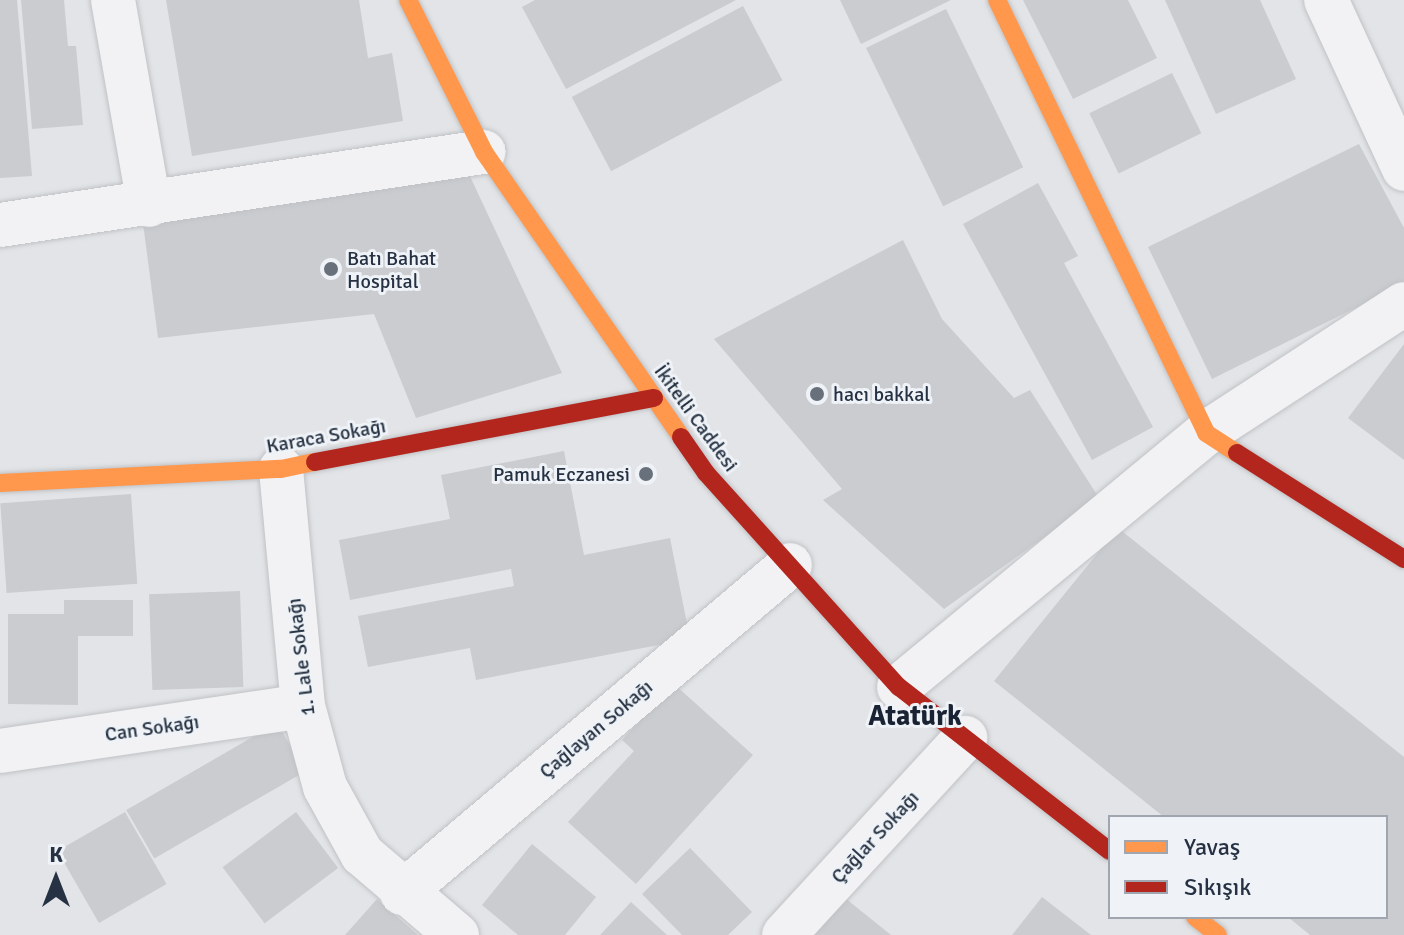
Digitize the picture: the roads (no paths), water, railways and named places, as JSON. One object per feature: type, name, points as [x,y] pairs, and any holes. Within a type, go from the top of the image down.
[{"type":"street","points":[[113,0],[149,205]]},
{"type":"street","name":"İkitelli Caddesi","points":[[408,0],[484,152],[706,473],[899,687],[1108,849]]},
{"type":"street","points":[[997,0],[1206,433],[1404,559]]},
{"type":"street","points":[[1326,0],[1404,169]]},
{"type":"street","points":[[0,225],[149,205],[484,152]]},
{"type":"street","points":[[899,687],[1206,433],[1404,304]]},
{"type":"street","name":"Karaca Sokağı","points":[[0,483],[281,469],[654,398]]},
{"type":"street","name":"1. Lale Sokağı","points":[[281,469],[303,706],[325,787],[362,854],[402,893],[457,935]]},
{"type":"street","name":"Çağlayan Sokağı","points":[[402,893],[790,565]]},
{"type":"street","name":"Can Sokağı","points":[[0,751],[303,706]]},
{"type":"street","name":"Çağlar Sokağı","points":[[784,935],[965,738]]},
{"type":"street","points":[[1198,919],[1218,935]]},
{"type":"place","name":"Batı Bahat Hospital","points":[[331,269]]},
{"type":"place","name":"hacı bakkal","points":[[817,394]]},
{"type":"place","name":"Pamuk Eczanesi","points":[[646,474]]},
{"type":"district","name":"Atatürk","points":[[915,716]]}]
